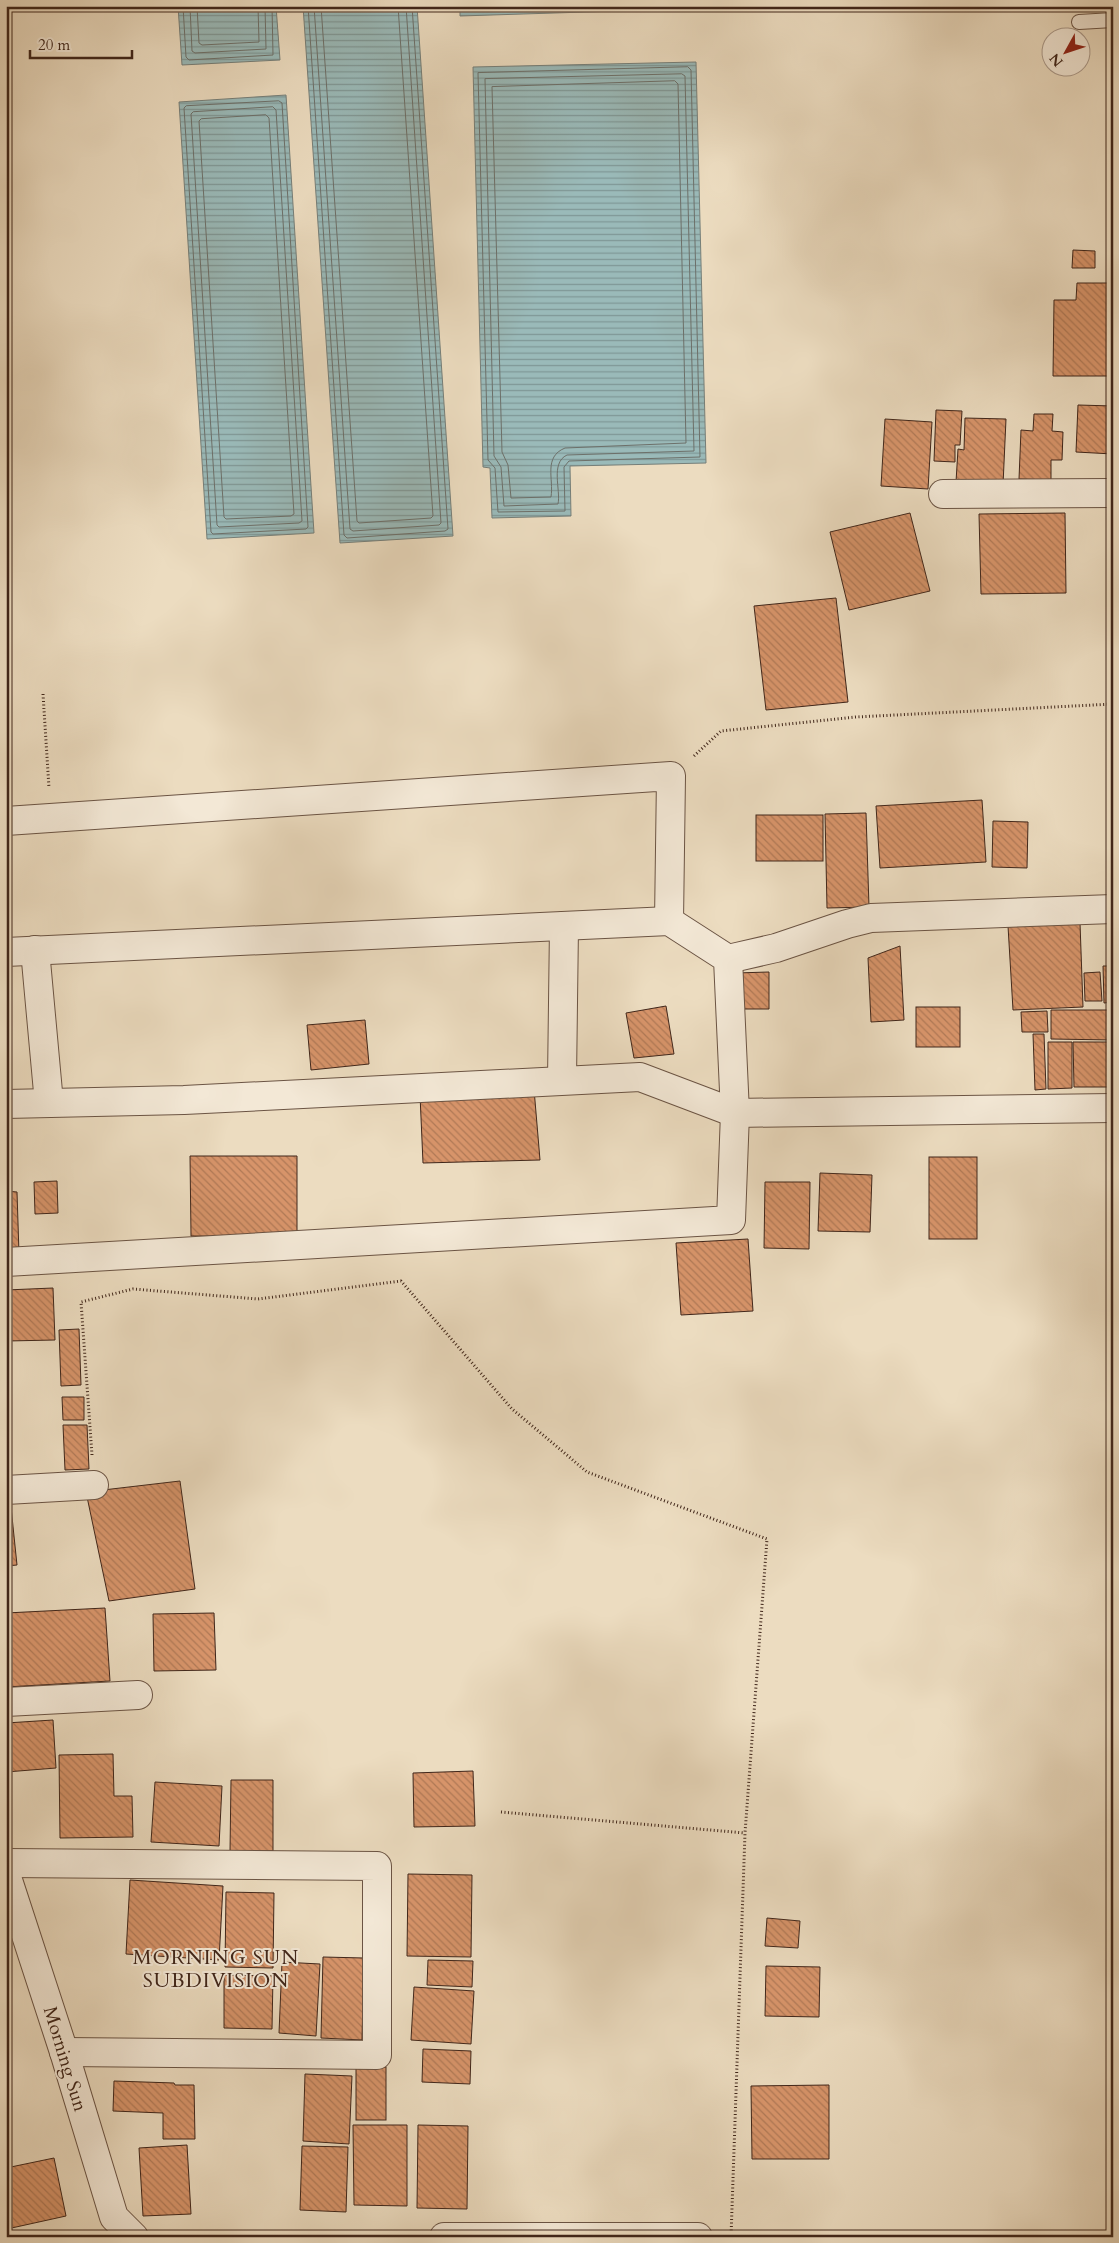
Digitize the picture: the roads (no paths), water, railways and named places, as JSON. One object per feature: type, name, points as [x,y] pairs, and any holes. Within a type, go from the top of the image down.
[{"type":"street","points":[[943,494],[1113,493]]},
{"type":"street","points":[[6,821],[671,776],[669,921]]},
{"type":"street","points":[[6,952],[669,921],[728,959],[776,948],[847,924],[871,918],[1113,909]]},
{"type":"street","points":[[562,1080],[564,926]]},
{"type":"street","points":[[35,950],[48,1103]]},
{"type":"street","points":[[6,1262],[731,1220],[735,1113],[728,959]]},
{"type":"street","points":[[6,1104],[184,1100],[640,1077],[735,1113],[1113,1108]]},
{"type":"street","points":[[6,1490],[94,1485]]},
{"type":"street","points":[[6,1702],[138,1695]]},
{"type":"street","points":[[6,1863],[377,1866],[377,2055],[64,2052]]},
{"type":"street","name":"Morning Sun","points":[[6,1874],[64,2052],[114,2217],[134,2237]]},
{"type":"street","points":[[444,2237],[698,2237]]},
{"type":"lane","points":[[1078,22],[1113,20]]},
{"type":"water","points":[[178,6],[276,6],[280,60],[182,65]]},
{"type":"water","points":[[303,6],[417,6],[453,536],[340,543]]},
{"type":"water","points":[[460,6],[680,6],[680,9],[460,16]]},
{"type":"water","points":[[696,62],[706,463],[570,466],[571,516],[492,518],[490,468],[483,467],[473,67]]},
{"type":"water","points":[[286,95],[314,533],[207,539],[179,102]]},
{"type":"district","name":"MORNING SUN SUBDIVISION","points":[[216,1968]]}]
